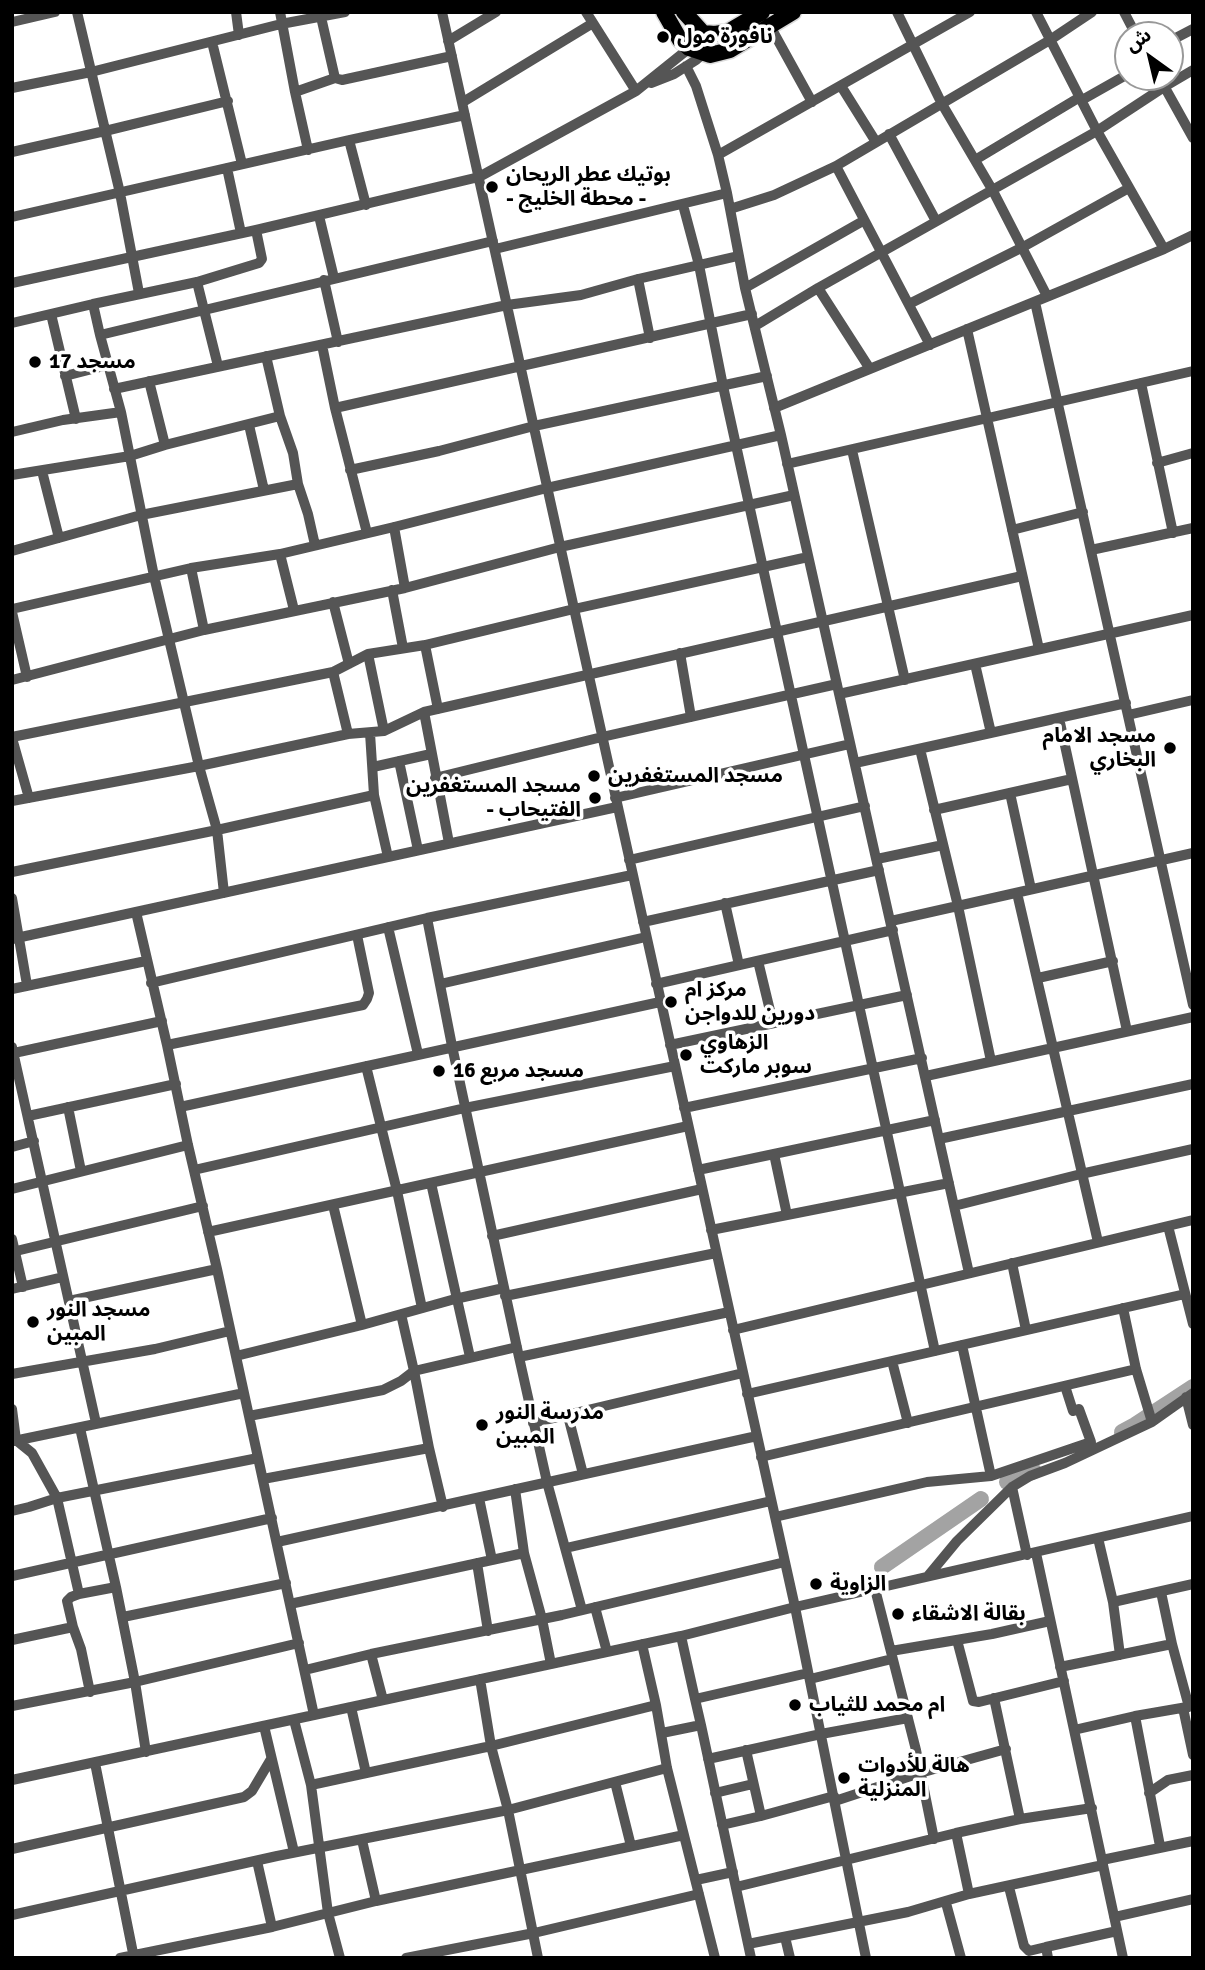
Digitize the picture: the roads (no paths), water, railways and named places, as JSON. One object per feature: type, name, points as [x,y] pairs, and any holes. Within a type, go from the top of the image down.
[{"type":"highway","points":[[664,12],[680,40],[710,55],[730,50],[766,19]]},
{"type":"highway","points":[[684,12],[709,34],[728,32],[793,12]]},
{"type":"street","points":[[12,22],[55,12]]},
{"type":"street","points":[[77,12],[120,193],[139,293]]},
{"type":"street","points":[[236,12],[240,35]]},
{"type":"street","points":[[280,12],[308,150]]},
{"type":"street","points":[[12,88],[91,72],[281,24],[345,12]]},
{"type":"street","points":[[442,12],[795,1607],[866,1958]]},
{"type":"street","points":[[449,41],[496,12]]},
{"type":"street","points":[[586,12],[640,88]]},
{"type":"street","points":[[897,12],[942,104],[993,191],[1047,296]]},
{"type":"street","points":[[718,155],[970,12]]},
{"type":"street","points":[[1036,12],[1097,131],[1164,249]]},
{"type":"street","points":[[730,209],[774,195],[836,166],[1093,12]]},
{"type":"street","points":[[321,17],[335,78]]},
{"type":"street","points":[[766,19],[812,102]]},
{"type":"street","points":[[463,102],[593,23]]},
{"type":"street","points":[[12,283],[319,216],[480,177],[640,88],[696,50],[709,48],[709,34]]},
{"type":"street","points":[[212,42],[243,164]]},
{"type":"street","points":[[640,88],[686,66],[696,50]]},
{"type":"street","points":[[295,92],[335,78],[342,80],[452,56]]},
{"type":"street","points":[[686,66],[696,86],[727,193],[745,288],[781,435],[969,1273]]},
{"type":"street","points":[[975,160],[1114,81]]},
{"type":"street","points":[[841,86],[876,142]]},
{"type":"street","points":[[335,408],[710,325],[753,320],[818,288],[1097,131],[1149,91]]},
{"type":"street","points":[[1166,91],[1193,138]]},
{"type":"street","points":[[12,152],[228,101]]},
{"type":"street","points":[[12,217],[465,115]]},
{"type":"street","points":[[889,134],[936,220]]},
{"type":"street","points":[[349,139],[366,205]]},
{"type":"street","points":[[836,166],[930,345]]},
{"type":"street","points":[[227,168],[241,233]]},
{"type":"street","points":[[909,304],[1023,247],[1129,188]]},
{"type":"street","points":[[100,335],[329,279],[569,230],[727,193]]},
{"type":"street","points":[[683,205],[699,265],[736,446],[935,1351]]},
{"type":"street","points":[[319,216],[338,342]]},
{"type":"street","points":[[745,288],[863,221]]},
{"type":"street","points":[[12,323],[197,282],[261,262],[256,230]]},
{"type":"street","points":[[774,408],[1193,235]]},
{"type":"street","points":[[114,388],[507,305],[581,295],[738,256]]},
{"type":"street","points":[[638,279],[650,338]]},
{"type":"street","points":[[197,282],[218,366]]},
{"type":"street","points":[[818,288],[870,369]]},
{"type":"street","points":[[1035,302],[1193,1005]]},
{"type":"street","points":[[93,304],[121,412],[154,576],[217,830],[223,893]]},
{"type":"street","points":[[51,314],[76,419]]},
{"type":"street","points":[[967,329],[1039,649]]},
{"type":"street","points":[[322,345],[366,533]]},
{"type":"street","points":[[266,355],[315,545]]},
{"type":"street","points":[[65,376],[107,366]]},
{"type":"street","points":[[787,464],[1193,371]]},
{"type":"street","points":[[350,470],[439,451],[534,426],[767,376]]},
{"type":"street","points":[[149,381],[165,445]]},
{"type":"street","points":[[1141,383],[1173,533]]},
{"type":"street","points":[[12,432],[63,420],[121,412]]},
{"type":"street","points":[[12,475],[130,456],[280,416]]},
{"type":"street","points":[[248,425],[264,490]]},
{"type":"street","points":[[27,677],[12,611],[191,568],[280,554],[547,488],[781,435]]},
{"type":"street","points":[[852,450],[905,680]]},
{"type":"street","points":[[1157,463],[1193,453]]},
{"type":"street","points":[[42,471],[59,538]]},
{"type":"street","points":[[12,551],[141,515],[298,484]]},
{"type":"street","points":[[12,680],[169,638],[405,588],[560,547],[794,495]]},
{"type":"street","points":[[1012,530],[1083,512]]},
{"type":"street","points":[[394,527],[405,588]]},
{"type":"street","points":[[1091,550],[1193,528]]},
{"type":"street","points":[[280,554],[294,610]]},
{"type":"street","points":[[29,798],[12,738],[333,672],[368,654],[425,645],[808,557]]},
{"type":"street","points":[[191,568],[204,630]]},
{"type":"street","points":[[12,801],[199,766],[348,734],[384,731],[424,712],[1022,576]]},
{"type":"street","points":[[392,590],[403,648]]},
{"type":"street","points":[[333,602],[349,664]]},
{"type":"street","points":[[435,778],[792,694],[905,680],[1193,615]]},
{"type":"street","points":[[425,645],[438,709]]},
{"type":"street","points":[[680,653],[691,717]]},
{"type":"street","points":[[368,654],[384,731]]},
{"type":"street","points":[[975,664],[990,733]]},
{"type":"street","points":[[333,672],[348,734]]},
{"type":"street","points":[[855,764],[1059,718],[1193,700]]},
{"type":"street","points":[[424,712],[449,843]]},
{"type":"street","points":[[1059,718],[1127,1031]]},
{"type":"street","points":[[370,733],[374,795],[388,857]]},
{"type":"street","points":[[16,938],[449,843],[850,744]]},
{"type":"street","points":[[920,749],[958,906],[991,1061]]},
{"type":"street","points":[[373,767],[431,754]]},
{"type":"street","points":[[399,761],[418,850]]},
{"type":"street","points":[[934,810],[1072,779]]},
{"type":"street","points":[[1010,793],[1031,889]]},
{"type":"street","points":[[12,872],[374,795]]},
{"type":"street","points":[[629,860],[865,806]]},
{"type":"street","points":[[643,922],[832,880],[943,845]]},
{"type":"street","points":[[656,984],[845,941],[958,906],[1193,853]]},
{"type":"street","points":[[151,982],[427,918],[632,875]]},
{"type":"street","points":[[1017,893],[1098,1242]]},
{"type":"street","points":[[12,898],[16,938],[27,985]]},
{"type":"street","points":[[725,903],[739,965]]},
{"type":"street","points":[[136,912],[314,1715]]},
{"type":"street","points":[[427,918],[478,1172],[533,1423],[582,1610]]},
{"type":"street","points":[[388,927],[418,1054]]},
{"type":"street","points":[[167,1045],[363,1005],[369,993],[357,935]]},
{"type":"street","points":[[440,984],[646,937]]},
{"type":"street","points":[[12,989],[146,961]]},
{"type":"street","points":[[758,961],[773,1023]]},
{"type":"street","points":[[1038,978],[1113,961]]},
{"type":"street","points":[[670,1045],[907,995]]},
{"type":"street","points":[[180,1107],[660,1002]]},
{"type":"street","points":[[926,1076],[1193,1017]]},
{"type":"street","points":[[96,1423],[34,1142],[15,1070],[13,1050],[162,1021]]},
{"type":"street","points":[[684,1108],[922,1058]]},
{"type":"street","points":[[366,1066],[422,1308]]},
{"type":"street","points":[[194,1170],[465,1108],[675,1066]]},
{"type":"street","points":[[28,1116],[176,1084]]},
{"type":"street","points":[[939,1139],[1193,1084]]},
{"type":"street","points":[[68,1107],[80,1171]]},
{"type":"street","points":[[698,1170],[935,1120]]},
{"type":"street","points":[[208,1232],[688,1126]]},
{"type":"street","points":[[12,1147],[34,1142]]},
{"type":"street","points":[[12,1189],[188,1145]]},
{"type":"street","points":[[954,1206],[1193,1149]]},
{"type":"street","points":[[774,1154],[787,1215]]},
{"type":"street","points":[[431,1183],[470,1357]]},
{"type":"street","points":[[711,1230],[949,1183]]},
{"type":"street","points":[[492,1237],[702,1189]]},
{"type":"street","points":[[333,1205],[362,1325]]},
{"type":"street","points":[[14,1252],[203,1206]]},
{"type":"street","points":[[733,1330],[1193,1220]]},
{"type":"street","points":[[1168,1226],[1193,1324]]},
{"type":"street","points":[[12,1239],[18,1288],[63,1277]]},
{"type":"street","points":[[236,1356],[456,1299],[716,1253]]},
{"type":"street","points":[[1012,1263],[1026,1330]]},
{"type":"street","points":[[69,1301],[217,1269]]},
{"type":"street","points":[[747,1394],[1185,1294]]},
{"type":"street","points":[[1123,1308],[1136,1369],[1152,1422]]},
{"type":"street","points":[[249,1416],[383,1390],[414,1371],[470,1357],[518,1352],[729,1312]]},
{"type":"street","points":[[401,1314],[443,1507]]},
{"type":"street","points":[[12,1374],[155,1349],[230,1331]]},
{"type":"street","points":[[962,1345],[991,1476]]},
{"type":"street","points":[[892,1361],[908,1423]]},
{"type":"street","points":[[761,1457],[1136,1369]]},
{"type":"street","points":[[533,1423],[743,1373]]},
{"type":"street","points":[[775,1517],[927,1482],[991,1476],[1091,1442],[1079,1409],[1073,1411],[1065,1386]]},
{"type":"street","points":[[14,1441],[244,1393]]},
{"type":"street","points":[[928,1576],[957,1541],[1012,1487],[1030,1476],[1152,1422],[1189,1395],[1193,1425]]},
{"type":"street","points":[[12,1409],[14,1441]]},
{"type":"street","points":[[568,1416],[583,1474]]},
{"type":"street","points":[[80,1428],[116,1587],[146,1752]]},
{"type":"street","points":[[277,1542],[757,1436]]},
{"type":"street","points":[[14,1441],[32,1453],[57,1498],[79,1594]]},
{"type":"street","points":[[263,1479],[429,1448]]},
{"type":"street","points":[[12,1511],[94,1490],[258,1458]]},
{"type":"street","points":[[1012,1487],[1051,1621],[1123,1958]]},
{"type":"street","points":[[515,1489],[524,1553],[551,1664]]},
{"type":"street","points":[[480,1498],[492,1560]]},
{"type":"street","points":[[566,1548],[771,1502]]},
{"type":"street","points":[[12,1780],[681,1636],[795,1607],[1193,1516]]},
{"type":"street","points":[[12,1576],[272,1518]]},
{"type":"street","points":[[1098,1538],[1120,1655]]},
{"type":"street","points":[[290,1604],[524,1553]]},
{"type":"street","points":[[305,1670],[582,1610],[785,1562]]},
{"type":"street","points":[[477,1563],[488,1631]]},
{"type":"street","points":[[122,1617],[286,1583]]},
{"type":"street","points":[[1112,1602],[1193,1584]]},
{"type":"street","points":[[90,1692],[67,1601],[79,1594],[116,1587]]},
{"type":"street","points":[[874,1589],[908,1718],[934,1839]]},
{"type":"street","points":[[1161,1592],[1188,1707],[1193,1755]]},
{"type":"street","points":[[595,1607],[607,1652]]},
{"type":"street","points":[[695,1699],[1051,1621]]},
{"type":"street","points":[[12,1640],[73,1627]]},
{"type":"street","points":[[681,1636],[751,1958]]},
{"type":"street","points":[[957,1640],[973,1701],[979,1702],[1064,1681]]},
{"type":"street","points":[[12,1706],[90,1692],[299,1643]]},
{"type":"street","points":[[642,1644],[667,1768],[696,1880],[712,1957]]},
{"type":"street","points":[[1060,1667],[1172,1644]]},
{"type":"street","points":[[371,1654],[383,1700]]},
{"type":"street","points":[[480,1679],[491,1746],[508,1810],[538,1958]]},
{"type":"street","points":[[994,1698],[1020,1819]]},
{"type":"street","points":[[311,1785],[491,1746],[656,1705]]},
{"type":"street","points":[[351,1707],[366,1773]]},
{"type":"street","points":[[1074,1730],[1188,1707]]},
{"type":"street","points":[[1135,1716],[1160,1846]]},
{"type":"street","points":[[708,1759],[908,1718]]},
{"type":"street","points":[[293,1720],[311,1785],[328,1913],[340,1958]]},
{"type":"street","points":[[662,1733],[701,1725]]},
{"type":"street","points":[[264,1726],[293,1852]]},
{"type":"street","points":[[722,1825],[834,1799],[1006,1749]]},
{"type":"street","points":[[746,1751],[761,1815]]},
{"type":"street","points":[[12,1849],[244,1797],[253,1791],[271,1759]]},
{"type":"street","points":[[95,1763],[134,1956]]},
{"type":"street","points":[[12,1915],[293,1852],[508,1810],[667,1768]]},
{"type":"street","points":[[1149,1793],[1168,1780],[1193,1775]]},
{"type":"street","points":[[615,1782],[631,1846]]},
{"type":"street","points":[[715,1794],[753,1784]]},
{"type":"street","points":[[736,1888],[956,1833],[1020,1819],[1091,1808]]},
{"type":"street","points":[[956,1833],[969,1894]]},
{"type":"street","points":[[120,1958],[684,1835]]},
{"type":"street","points":[[362,1840],[376,1901]]},
{"type":"street","points":[[748,1944],[946,1902],[1160,1846],[1193,1841]]},
{"type":"street","points":[[257,1861],[272,1927]]},
{"type":"street","points":[[696,1880],[733,1872]]},
{"type":"street","points":[[1009,1886],[1024,1946],[1029,1951],[1047,1952],[1117,1931]]},
{"type":"street","points":[[406,1958],[534,1933],[699,1894]]},
{"type":"street","points":[[1114,1917],[1193,1899]]},
{"type":"street","points":[[946,1902],[961,1958]]},
{"type":"street","points":[[785,1937],[790,1958]]},
{"type":"waterway","points":[[1122,1432],[1193,1387]]},
{"type":"waterway","points":[[1007,1482],[1034,1471]]},
{"type":"waterway","points":[[882,1567],[981,1499]]},
{"type":"place","name":"نافورة مول","points":[[663,37]]},
{"type":"place","name":"بوتيك عطر الريحان - محطة الخليج -","points":[[492,187]]},
{"type":"place","name":"مسجد 17","points":[[35,362]]},
{"type":"place","name":"مسجد الامام البخاري","points":[[1170,748]]},
{"type":"place","name":"مسجد المستغفرين","points":[[594,776]]},
{"type":"place","name":"مسجد المستغفرين - الفتيحاب","points":[[595,798]]},
{"type":"place","name":"مركز ام دورين للدواجن","points":[[671,1002]]},
{"type":"place","name":"الزهاوي سوبر ماركت","points":[[686,1055]]},
{"type":"place","name":"مسجد مربع 16","points":[[439,1071]]},
{"type":"place","name":"مسجد النور المبين","points":[[33,1322]]},
{"type":"place","name":"مدرسة النور المبين","points":[[482,1425]]},
{"type":"place","name":"الزاوية","points":[[816,1584]]},
{"type":"place","name":"بقالة الاشقاء","points":[[898,1614]]},
{"type":"place","name":"ام محمد للثياب","points":[[795,1705]]},
{"type":"place","name":"هالة للأدوات المنزلية","points":[[844,1778]]}]
